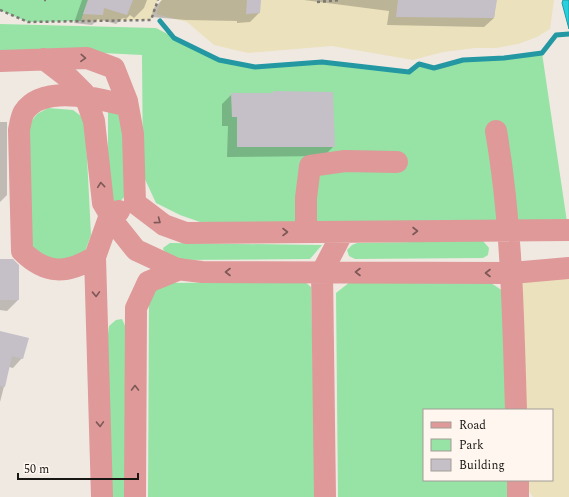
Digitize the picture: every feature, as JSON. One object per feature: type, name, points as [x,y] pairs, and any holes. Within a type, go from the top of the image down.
[{"type":"street","points":[[0,61],[87,58],[114,68],[128,106],[133,134],[135,203],[164,226],[186,233],[569,230]]},
{"type":"street","points":[[44,59],[70,79],[85,95],[94,121],[103,203],[110,215],[136,250],[180,269],[202,272],[512,273],[569,268]]},
{"type":"street","points":[[95,258],[77,268],[52,270],[33,262],[22,251],[19,130],[23,114],[30,105],[44,99],[62,96],[85,95],[128,106]]},
{"type":"street","points":[[496,131],[505,179],[512,273],[516,409]]},
{"type":"street","points":[[306,232],[306,198],[310,166],[345,161],[397,162]]},
{"type":"street","points":[[102,497],[95,258],[110,215],[135,203]]},
{"type":"street","points":[[325,497],[322,272],[343,232]]},
{"type":"street","points":[[135,497],[136,308],[148,282],[180,269]]},
{"type":"path","points":[[0,10],[28,22],[151,20],[158,0]]},
{"type":"path","points":[[317,2],[340,0]]},
{"type":"green space","points":[[0,0],[88,0],[81,21],[28,22],[0,10]]},
{"type":"green space","points":[[0,24],[156,28],[219,60],[255,67],[322,62],[408,72],[419,64],[434,67],[463,60],[504,58],[542,53],[567,222],[203,223],[180,215],[156,203],[143,175],[142,55],[43,50],[0,52]]},
{"type":"green space","points":[[48,108],[73,110],[85,119],[91,235],[83,257],[49,263],[30,246],[30,123],[37,114]]},
{"type":"green space","points":[[108,109],[124,114],[124,197],[117,205],[108,198]]},
{"type":"green space","points":[[483,241],[489,248],[488,255],[483,258],[355,259],[349,256],[347,250],[352,245],[357,243]]},
{"type":"green space","points":[[170,243],[322,245],[310,259],[172,260],[165,255],[163,248]]},
{"type":"green space","points":[[355,278],[488,281],[503,291],[506,409],[423,409],[423,481],[507,481],[507,497],[338,497],[336,293]]},
{"type":"green space","points":[[305,282],[311,287],[316,497],[148,497],[149,295],[164,283]]},
{"type":"green space","points":[[122,319],[126,328],[128,497],[111,497],[107,343],[109,326],[116,320]]},
{"type":"sand","points":[[88,0],[158,0],[151,20],[81,21]]},
{"type":"sand","points":[[161,0],[554,0],[550,29],[537,37],[518,44],[496,48],[475,48],[443,52],[413,60],[332,46],[248,53],[214,45],[187,22],[156,14]]},
{"type":"sand","points":[[569,276],[569,497],[533,497],[524,484],[524,481],[553,481],[553,409],[523,409],[520,279]]},
{"type":"water","points":[[563,0],[569,0],[569,29],[562,3]]},
{"type":"building","points":[[88,0],[133,0],[127,15],[104,8],[103,15],[83,14]]},
{"type":"building","points":[[247,0],[261,0],[260,13],[246,14]]},
{"type":"building","points":[[398,0],[497,0],[494,18],[396,17]]},
{"type":"building","points":[[273,91],[333,92],[335,147],[237,147],[237,117],[232,117],[231,93],[273,93]]},
{"type":"building","points":[[0,259],[13,259],[19,265],[19,300],[0,300]]},
{"type":"building","points":[[0,331],[29,338],[23,359],[12,356],[5,387],[0,386]]},
{"type":"waterway","points":[[160,21],[174,38],[219,60],[255,67],[322,62],[409,72],[419,64],[434,68],[463,60],[504,58],[542,53],[556,35],[569,34]]}]
